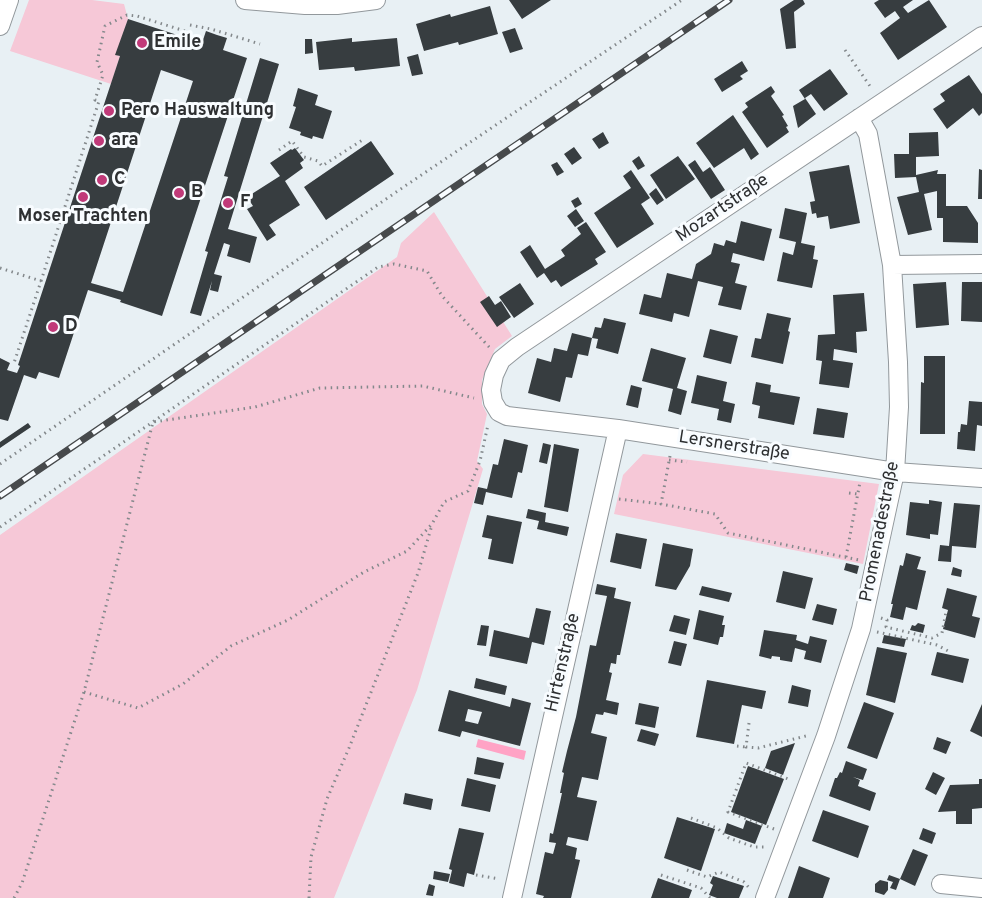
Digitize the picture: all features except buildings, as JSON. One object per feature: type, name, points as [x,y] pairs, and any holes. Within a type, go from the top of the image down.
[{"type":"street","points":[[0,26],[9,0]]},
{"type":"street","points":[[245,0],[337,5],[376,0]]},
{"type":"street","name":"Mozartstraße","points":[[501,360],[982,36]]},
{"type":"street","name":"Promenadestraße","points":[[765,898],[826,736],[863,621],[895,472],[899,407],[892,265],[868,134],[859,118]]},
{"type":"street","points":[[892,265],[982,264]]},
{"type":"street","points":[[496,407],[491,390],[494,375],[501,360]]},
{"type":"street","name":"Lersnerstraße","points":[[496,407],[507,416],[618,429],[895,472],[982,478]]},
{"type":"street","name":"Hirtenstraße","points":[[512,898],[618,429]]},
{"type":"street","points":[[941,884],[982,888]]},
{"type":"path","points":[[0,464],[405,186],[682,0]]},
{"type":"path","points":[[14,363],[99,101],[95,100],[103,75],[97,62],[105,26],[127,15],[188,32]]},
{"type":"path","points":[[190,25],[212,29],[260,44]]},
{"type":"path","points":[[845,50],[873,91]]},
{"type":"path","points":[[279,150],[292,141],[304,157],[318,161],[322,166],[364,139]]},
{"type":"path","points":[[0,527],[378,267],[394,264],[427,271],[442,296],[501,360]]},
{"type":"path","points":[[0,267],[41,281]]},
{"type":"path","points":[[153,422],[255,407],[320,388],[423,386],[496,407],[489,421],[480,461],[468,491],[444,501],[432,524],[418,573],[327,799],[311,857],[309,898]]},
{"type":"path","points":[[14,898],[22,883],[84,692],[153,422]]},
{"type":"path","points":[[662,504],[673,438]]},
{"type":"path","points":[[669,460],[687,462]]},
{"type":"path","points":[[846,557],[863,467]]},
{"type":"path","points":[[849,493],[858,494]]},
{"type":"path","points":[[603,496],[715,514],[728,533],[876,564]]},
{"type":"path","points":[[84,692],[138,708],[183,684],[231,646],[288,620],[364,572],[407,551],[432,524]]},
{"type":"path","points":[[863,621],[887,620],[886,627],[932,638],[942,633],[946,612]]},
{"type":"path","points":[[863,621],[937,645],[950,652]]},
{"type":"path","points":[[746,747],[749,723]]},
{"type":"path","points":[[737,746],[758,748],[812,734]]},
{"type":"path","points":[[778,831],[728,812],[746,763],[796,781]]},
{"type":"path","points":[[692,818],[717,828],[729,838],[758,847]]},
{"type":"path","points":[[687,870],[707,877],[719,872],[746,884]]},
{"type":"path","points":[[661,874],[700,888],[710,898]]},
{"type":"path","points":[[476,875],[504,880]]},
{"type":"shaded area","points":[[29,0],[92,0],[124,4],[128,19],[116,55],[120,56],[111,84],[10,51]]},
{"type":"shaded area","points":[[434,212],[512,336],[495,349],[482,380],[482,404],[487,414],[477,461],[483,469],[417,690],[334,898],[0,898],[0,535],[397,257],[401,243]]},
{"type":"shaded area","points":[[643,454],[879,484],[863,564],[614,514],[623,475]]},
{"type":"shaded area","points":[[478,739],[526,751],[524,760],[476,747]]},
{"type":"railway","points":[[0,496],[729,0]]},
{"type":"place","name":"Emile","points":[[142,43]]},
{"type":"place","name":"Pero Hauswaltung","points":[[109,111]]},
{"type":"place","name":"ara","points":[[99,141]]},
{"type":"place","name":"C","points":[[102,180]]},
{"type":"place","name":"B","points":[[179,193]]},
{"type":"place","name":"Moser Trachten","points":[[83,197]]},
{"type":"place","name":"F","points":[[228,203]]},
{"type":"place","name":"D","points":[[53,327]]}]
